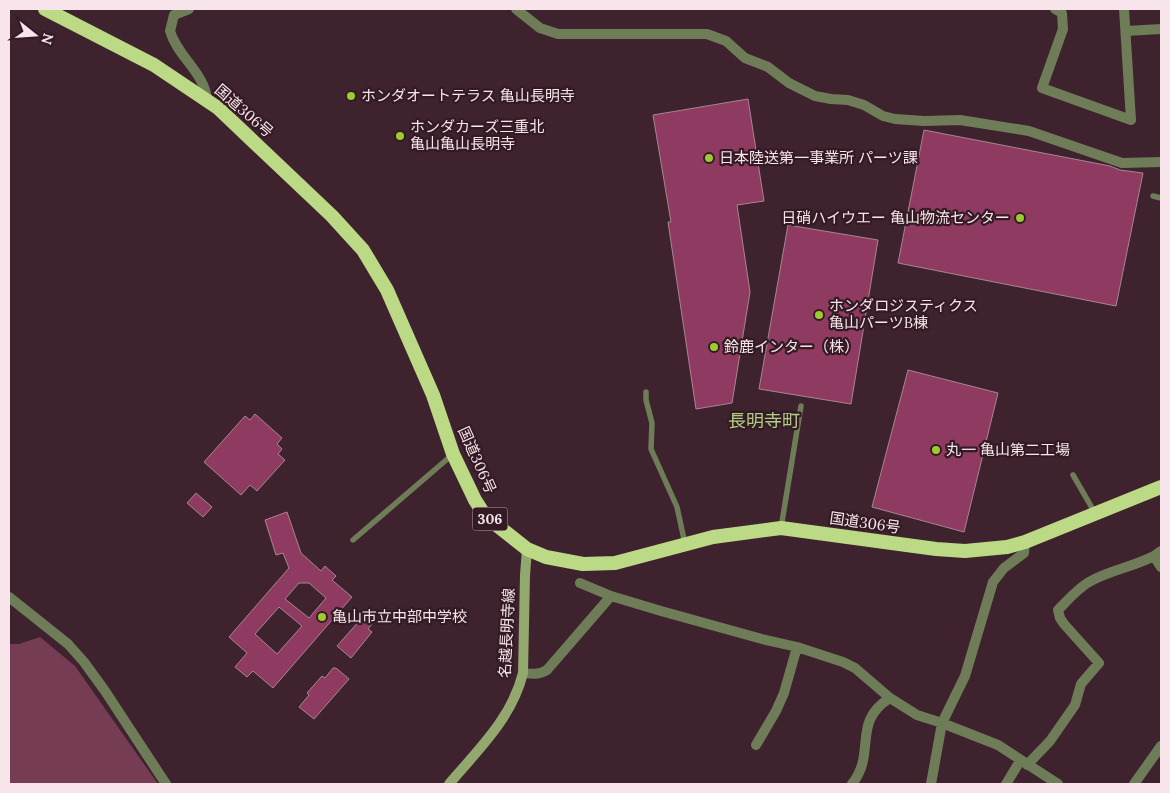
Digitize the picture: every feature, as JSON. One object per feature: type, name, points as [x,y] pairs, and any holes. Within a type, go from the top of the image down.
[{"type":"highway","name":"国道306号","points":[[45,9],[154,65],[218,108],[332,216],[362,250],[387,290],[433,395],[454,454],[475,500],[484,514],[527,549],[546,557],[583,564],[615,563],[722,536],[781,528],[936,549],[965,551],[1007,547],[1025,542],[1161,487]]},
{"type":"main road","name":"名越長明寺線","points":[[449,784],[500,723],[511,708],[516,696],[523,673],[527,549]]},
{"type":"street","points":[[189,9],[174,12],[170,31],[181,54],[206,89],[206,100]]},
{"type":"street","points":[[516,9],[540,28],[558,34],[690,33],[712,35],[726,42],[745,58],[773,70],[789,83],[815,96],[848,100],[864,105],[877,114],[924,121],[960,120],[1029,131],[1122,163],[1161,162]]},
{"type":"street","points":[[1055,9],[1062,13],[1064,29],[1042,88],[1131,120],[1124,9]]},
{"type":"street","points":[[1126,31],[1161,29]]},
{"type":"street","points":[[931,784],[942,723],[966,676],[993,582],[1004,568],[1024,553],[1025,542]]},
{"type":"street","points":[[1006,784],[1024,763],[1038,754],[1055,734],[1075,705],[1081,684],[1099,664],[1064,624],[1058,610],[1080,587],[1090,581],[1139,563],[1158,553],[1161,567]]},
{"type":"street","points":[[580,583],[611,596],[762,639],[797,647],[843,662],[855,668],[890,698],[917,716],[942,723],[998,745],[1058,784]]},
{"type":"street","points":[[523,673],[534,674],[547,670],[611,596]]},
{"type":"street","points":[[9,597],[68,644],[84,662],[166,784]]},
{"type":"street","points":[[756,745],[776,712],[784,693],[797,647]]},
{"type":"street","points":[[852,784],[864,762],[867,728],[870,718],[878,706],[890,698]]},
{"type":"street","points":[[1134,784],[1161,746]]},
{"type":"lane","points":[[1154,196],[1161,198]]},
{"type":"lane","points":[[646,392],[646,400],[652,423],[651,449],[677,507],[685,544]]},
{"type":"lane","points":[[781,528],[801,406]]},
{"type":"lane","points":[[353,540],[454,454]]},
{"type":"lane","points":[[1073,475],[1096,514]]},
{"type":"shaded area","points":[[40,637],[75,666],[158,784],[9,784],[9,644],[19,644]]},
{"type":"building","points":[[748,99],[764,201],[737,205],[750,292],[732,403],[696,409],[668,222],[671,222],[653,115]]},
{"type":"building","name":"日硝ハイウエー 亀山物流センター","points":[[924,130],[1143,173],[1116,306],[898,263]]},
{"type":"building","name":"ホンダロジスティクス 亀山パーツB棟","points":[[788,225],[878,240],[851,404],[759,389]]},
{"type":"building","name":"丸一 亀山第二工場","points":[[908,370],[998,393],[964,532],[872,507]]},
{"type":"building","points":[[255,414],[282,438],[277,444],[282,449],[278,454],[285,460],[257,491],[250,485],[241,495],[204,462],[245,416],[250,420]]},
{"type":"building","points":[[196,493],[212,507],[203,517],[187,503]]},
{"type":"building","name":"亀山市立中部中学校","points":[[287,512],[301,553],[321,571],[325,566],[336,576],[332,580],[352,597],[273,688],[253,671],[247,677],[235,667],[247,653],[229,637],[289,568],[283,553],[276,555],[265,520]],"holes":[[[299,583],[309,583],[326,598],[309,618],[285,599]],[[279,607],[302,626],[277,654],[255,634]]]},
{"type":"building","points":[[365,618],[372,624],[368,629],[372,632],[351,658],[337,646],[361,619]]},
{"type":"building","points":[[333,668],[336,668],[349,679],[314,719],[299,707],[309,695],[307,693],[322,676],[325,678]]},
{"type":"place","name":"ホンダオートテラス 亀山長明寺","points":[[351,96]]},
{"type":"place","name":"ホンダカーズ三重北 亀山亀山長明寺","points":[[400,136]]},
{"type":"place","name":"日本陸送第一事業所 パーツ課","points":[[709,158]]},
{"type":"place","name":"日硝ハイウエー 亀山物流センター","points":[[1020,218]]},
{"type":"place","name":"ホンダロジスティクス 亀山パーツB棟","points":[[819,315]]},
{"type":"place","name":"鈴鹿インター（株）","points":[[714,347]]},
{"type":"place","name":"丸一 亀山第二工場","points":[[936,450]]},
{"type":"place","name":"亀山市立中部中学校","points":[[322,617]]},
{"type":"district","name":"長明寺町","points":[[764,421]]}]
